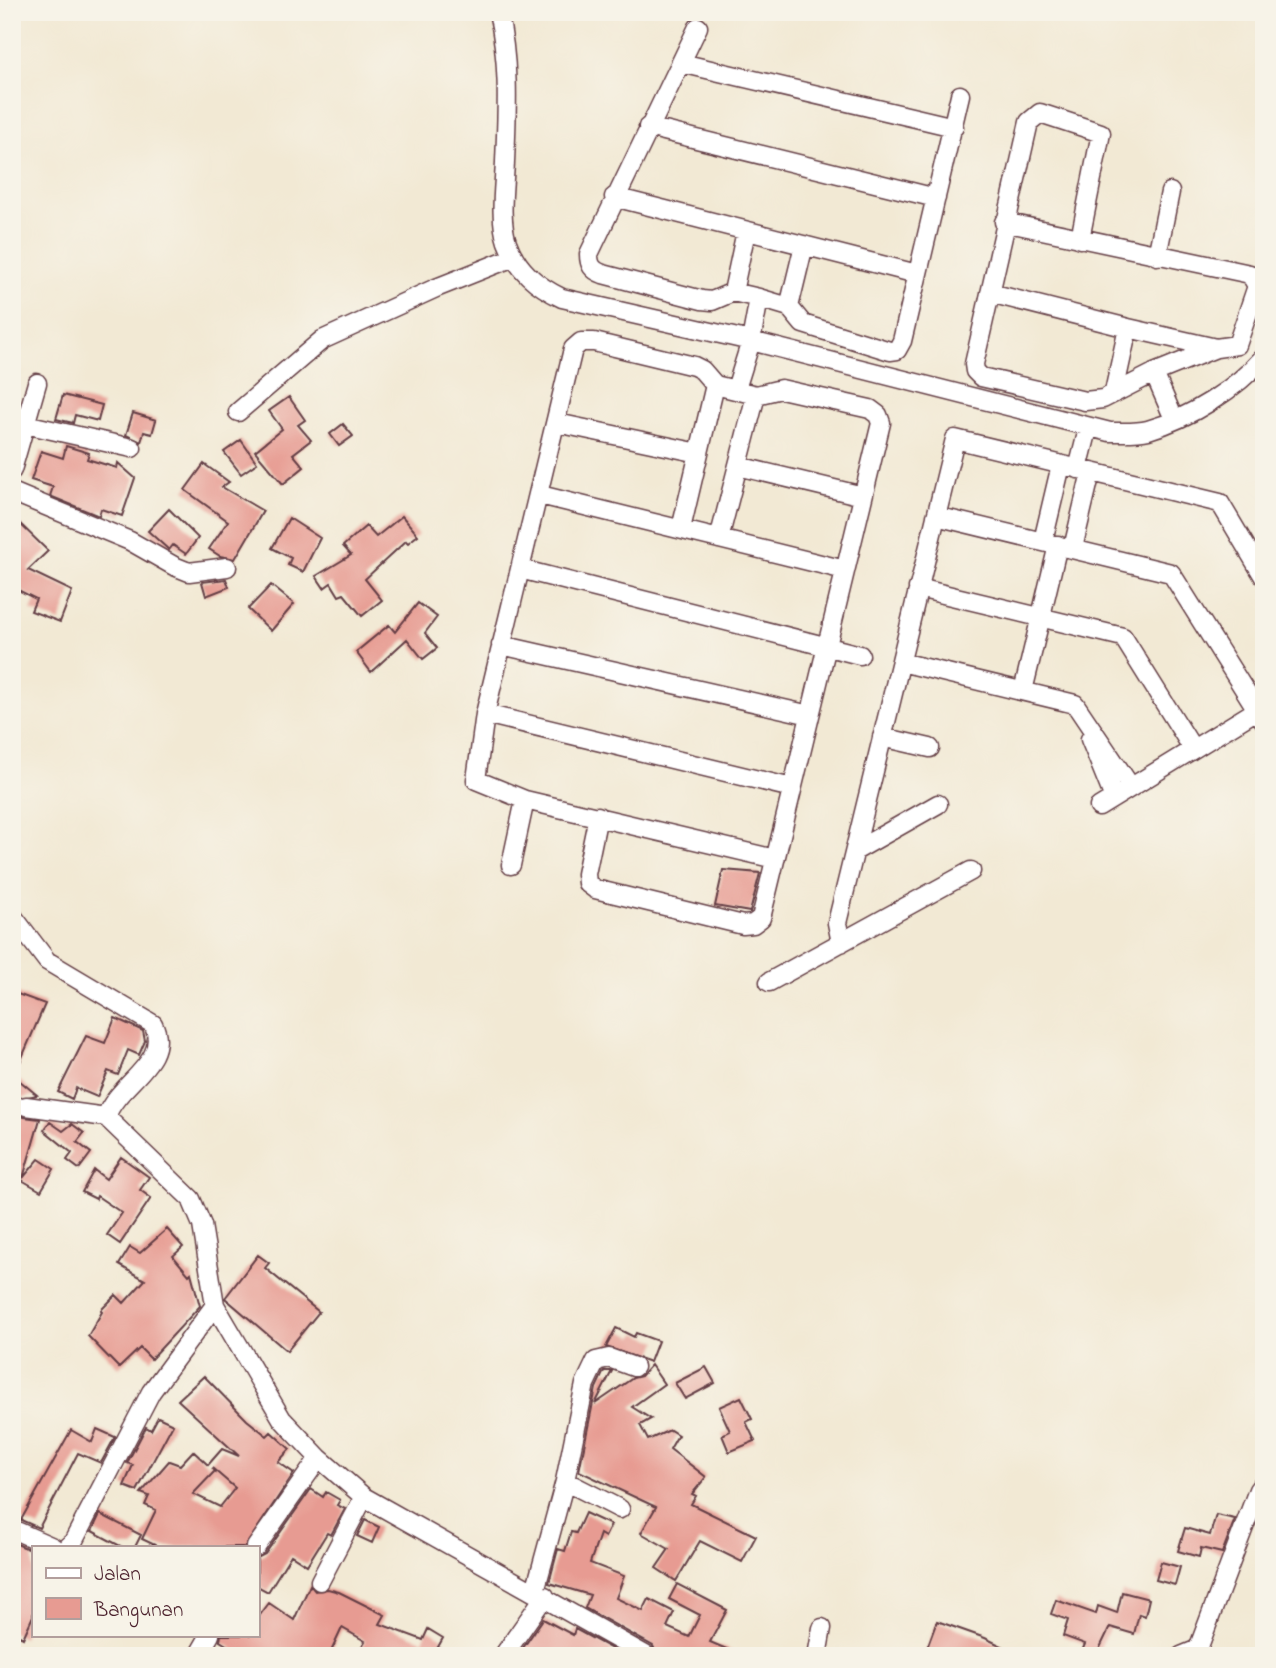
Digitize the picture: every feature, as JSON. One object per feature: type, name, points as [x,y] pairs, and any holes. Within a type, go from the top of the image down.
[{"type":"street","points":[[498,12],[508,71],[503,217],[506,241],[514,257],[535,285],[562,298],[751,341],[1088,429],[1110,432],[1147,430],[1174,419],[1210,400],[1249,374],[1264,357]]},
{"type":"street","points":[[698,27],[614,197],[589,254],[589,264],[595,271],[702,300],[712,301],[733,292],[759,298],[789,307],[803,324],[890,351],[897,350],[902,341],[960,94]]},
{"type":"street","points":[[681,63],[954,127]]},
{"type":"street","points":[[1004,222],[1080,239],[1157,256],[1250,274],[1257,286],[1237,345],[1216,348],[1154,373],[1103,399],[1085,401],[981,376],[975,371],[974,364],[1004,222],[1029,122],[1040,113],[1101,133],[1080,239]]},
{"type":"street","points":[[648,127],[936,198]]},
{"type":"street","points":[[1157,256],[1170,192]]},
{"type":"street","points":[[614,197],[917,274]]},
{"type":"street","points":[[733,292],[746,230]]},
{"type":"street","points":[[789,307],[804,246]]},
{"type":"street","points":[[238,412],[322,340],[436,288],[514,257]]},
{"type":"street","points":[[990,293],[1216,348]]},
{"type":"street","points":[[736,389],[751,341],[759,298]]},
{"type":"street","points":[[1114,392],[1128,328]]},
{"type":"street","points":[[598,816],[587,883],[595,889],[743,925],[753,924],[761,918],[881,423],[878,415],[870,409],[781,389],[756,395],[715,385],[702,370],[694,366],[594,342],[581,342],[573,349],[540,495],[501,645],[485,714],[476,780],[525,800],[598,816],[775,859]]},
{"type":"street","points":[[1154,373],[1174,419]]},
{"type":"street","points":[[12,470],[37,383]]},
{"type":"street","points":[[681,530],[715,385]]},
{"type":"street","points":[[719,539],[756,395]]},
{"type":"street","points":[[557,423],[699,453]]},
{"type":"street","points":[[25,424],[132,448]]},
{"type":"street","points":[[1023,691],[1088,429]]},
{"type":"street","points":[[841,943],[837,923],[955,439],[1220,503],[1264,577]]},
{"type":"street","points":[[738,466],[863,496]]},
{"type":"street","points":[[1058,545],[1077,469]]},
{"type":"street","points":[[12,492],[130,541],[188,572],[227,567]]},
{"type":"street","points":[[540,495],[845,570]]},
{"type":"street","points":[[936,516],[1171,573],[1260,715],[1193,749],[1106,802],[1075,704]]},
{"type":"street","points":[[520,569],[860,655]]},
{"type":"street","points":[[918,588],[1124,637],[1193,749]]},
{"type":"street","points":[[501,645],[810,715]]},
{"type":"street","points":[[901,662],[1075,704],[1131,787]]},
{"type":"street","points":[[485,714],[792,788]]},
{"type":"street","points":[[882,737],[930,748]]},
{"type":"street","points":[[510,865],[525,800]]},
{"type":"street","points":[[855,851],[937,804]]},
{"type":"street","points":[[769,982],[971,871]]},
{"type":"street","points":[[12,915],[47,961],[153,1024],[159,1037],[156,1053],[120,1093],[106,1117]]},
{"type":"street","points":[[26,1106],[106,1117],[191,1199],[202,1225],[215,1305],[282,1419],[319,1458],[364,1497],[647,1656]]},
{"type":"street","points":[[74,1546],[151,1392],[215,1305]]},
{"type":"street","points":[[502,1656],[540,1594],[585,1384],[596,1361],[609,1358],[634,1367]]},
{"type":"street","points":[[257,1546],[319,1458]]},
{"type":"street","points":[[565,1481],[620,1509]]},
{"type":"street","points":[[1181,1656],[1198,1650],[1264,1482]]},
{"type":"street","points":[[320,1581],[364,1497]]},
{"type":"street","points":[[12,1528],[51,1546]]},
{"type":"street","points":[[817,1656],[822,1628]]},
{"type":"street","points":[[199,1654],[209,1636]]},
{"type":"building","points":[[63,395],[102,405],[98,421],[75,415],[73,423],[56,419]]},
{"type":"building","points":[[289,397],[305,420],[298,425],[311,440],[293,454],[304,467],[283,484],[255,451],[282,429],[269,411]]},
{"type":"building","points":[[133,413],[156,420],[152,434],[144,432],[141,442],[126,435]]},
{"type":"building","points":[[343,424],[353,436],[339,446],[330,434]]},
{"type":"building","points":[[241,440],[257,463],[241,474],[224,452]]},
{"type":"building","points":[[66,446],[89,453],[87,459],[117,468],[118,463],[135,478],[122,516],[101,509],[99,516],[50,496],[53,487],[31,480],[41,451],[63,458]]},
{"type":"building","points":[[204,464],[229,482],[222,487],[263,511],[235,559],[220,556],[209,549],[228,521],[185,490]]},
{"type":"building","points":[[169,509],[198,538],[186,554],[173,545],[169,550],[148,531]]},
{"type":"building","points":[[12,516],[48,551],[28,570],[72,591],[60,622],[31,611],[36,599],[12,587]]},
{"type":"building","points":[[402,516],[418,535],[408,543],[406,541],[365,579],[382,600],[362,616],[344,594],[339,596],[331,583],[324,588],[316,576],[351,555],[343,546],[366,526],[376,537]]},
{"type":"building","points":[[289,518],[320,538],[303,572],[288,565],[291,558],[272,548]]},
{"type":"building","points":[[226,579],[229,587],[206,596],[202,582]]},
{"type":"building","points":[[271,585],[294,604],[271,631],[248,609]]},
{"type":"building","points":[[418,603],[437,617],[425,633],[437,648],[423,659],[407,639],[371,672],[356,652],[389,625],[395,632]]},
{"type":"building","points":[[723,870],[760,873],[750,912],[715,906]]},
{"type":"building","points":[[12,992],[45,1004],[14,1076],[37,1095],[18,1099],[16,1111],[24,1117],[40,1119],[23,1178],[39,1159],[54,1169],[41,1191],[20,1179],[12,1192]]},
{"type":"building","points":[[115,1018],[143,1031],[145,1041],[139,1055],[128,1050],[118,1075],[108,1071],[97,1097],[76,1088],[72,1099],[58,1092],[86,1036],[105,1043]]},
{"type":"building","points":[[50,1122],[63,1131],[72,1124],[84,1133],[77,1142],[91,1153],[79,1169],[67,1160],[72,1153],[44,1130]]},
{"type":"building","points":[[121,1157],[149,1177],[140,1190],[151,1198],[120,1244],[107,1235],[122,1213],[97,1196],[96,1199],[82,1192],[94,1170],[106,1179]]},
{"type":"building","points":[[167,1229],[183,1247],[173,1256],[189,1275],[191,1273],[200,1306],[151,1359],[140,1348],[119,1368],[88,1336],[101,1310],[116,1295],[124,1303],[145,1280],[119,1265],[130,1247],[140,1253]]},
{"type":"building","points":[[258,1255],[269,1263],[265,1268],[319,1312],[287,1351],[225,1298]]},
{"type":"building","points":[[616,1328],[634,1337],[636,1333],[658,1341],[650,1362],[606,1347]]},
{"type":"building","points":[[651,1365],[664,1384],[632,1407],[651,1419],[640,1425],[648,1440],[670,1430],[678,1435],[670,1449],[706,1477],[692,1494],[696,1496],[691,1504],[756,1536],[742,1562],[700,1541],[676,1581],[656,1568],[669,1549],[641,1533],[656,1507],[579,1471],[596,1388],[604,1371],[612,1371],[595,1404],[633,1378],[641,1376]]},
{"type":"building","points":[[706,1367],[715,1383],[685,1399],[675,1383]]},
{"type":"building","points":[[204,1376],[247,1420],[267,1436],[271,1432],[290,1449],[278,1462],[294,1473],[246,1546],[157,1546],[142,1539],[156,1510],[145,1505],[149,1496],[141,1493],[169,1461],[180,1465],[193,1451],[208,1465],[222,1449],[239,1456],[178,1400]],"holes":[[[212,1468],[235,1488],[220,1507],[193,1494],[215,1471]]]},
{"type":"building","points":[[741,1397],[752,1419],[746,1422],[755,1441],[729,1452],[722,1435],[730,1431],[719,1407]]},
{"type":"building","points":[[158,1417],[173,1424],[137,1491],[124,1486],[133,1465],[127,1463],[146,1427],[151,1430]]},
{"type":"building","points":[[97,1429],[115,1437],[101,1463],[78,1453],[39,1528],[21,1520],[71,1430],[92,1442]]},
{"type":"building","points":[[311,1489],[323,1497],[326,1492],[340,1500],[337,1505],[345,1509],[331,1535],[327,1533],[307,1565],[291,1555],[268,1592],[259,1587],[259,1557],[265,1554]]},
{"type":"building","points":[[585,1513],[611,1525],[605,1537],[600,1534],[590,1563],[624,1576],[616,1598],[643,1611],[649,1599],[674,1612],[667,1627],[689,1637],[700,1615],[669,1599],[677,1584],[727,1610],[710,1642],[743,1656],[658,1656],[653,1646],[585,1608],[590,1595],[549,1583],[558,1549],[565,1551],[571,1532],[576,1533]]},
{"type":"building","points":[[100,1514],[141,1535],[136,1546],[120,1546],[92,1531]]},
{"type":"building","points":[[1216,1515],[1235,1519],[1222,1553],[1201,1548],[1199,1557],[1178,1551],[1185,1528],[1210,1535]]},
{"type":"building","points":[[365,1520],[379,1527],[372,1543],[357,1536]]},
{"type":"building","points":[[12,1542],[32,1551],[32,1618],[23,1638],[12,1632]]},
{"type":"building","points":[[1161,1562],[1180,1567],[1175,1585],[1156,1580]]},
{"type":"building","points":[[310,1585],[315,1591],[328,1589],[339,1592],[385,1615],[380,1624],[423,1640],[428,1629],[443,1638],[433,1656],[356,1656],[365,1641],[342,1628],[329,1656],[229,1656],[233,1649],[220,1641],[221,1636],[259,1636],[259,1616],[269,1603],[294,1620]]},
{"type":"building","points":[[1122,1592],[1149,1599],[1145,1616],[1139,1614],[1134,1634],[1110,1627],[1096,1656],[1080,1656],[1085,1644],[1063,1636],[1068,1620],[1051,1614],[1056,1600],[1096,1614],[1098,1606],[1117,1613]]},
{"type":"building","points":[[543,1619],[573,1635],[575,1629],[612,1649],[609,1656],[521,1656],[523,1648]]},
{"type":"building","points":[[937,1621],[985,1638],[1023,1656],[924,1656]]}]
